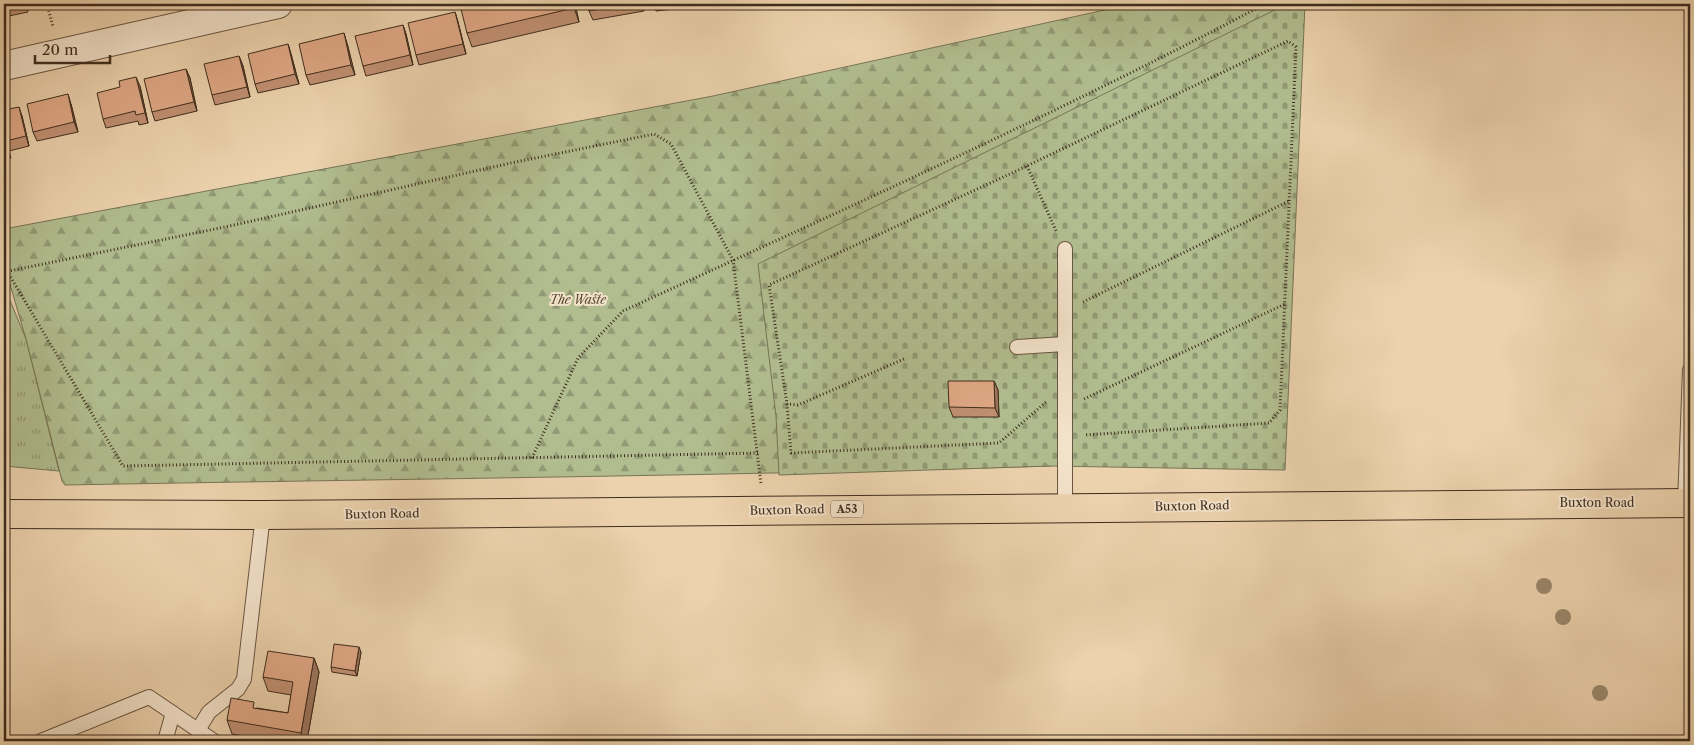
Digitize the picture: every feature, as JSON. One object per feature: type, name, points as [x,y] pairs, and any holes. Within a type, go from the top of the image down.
[{"type":"highway","name":"Buxton Road","points":[[4,514],[263,515],[1688,503]]},
{"type":"street","points":[[4,66],[278,4]]},
{"type":"lane","points":[[1065,249],[1065,507]]},
{"type":"lane","points":[[1017,347],[1065,344]]},
{"type":"lane","points":[[1688,503],[1690,370]]},
{"type":"lane","points":[[198,730],[209,712],[238,689],[244,679],[263,515]]},
{"type":"lane","points":[[41,741],[149,696],[214,741]]},
{"type":"lane","points":[[165,741],[173,713]]},
{"type":"path","points":[[47,4],[54,33]]},
{"type":"path","points":[[532,458],[578,358],[623,311],[1029,122],[1183,47],[1265,4]]},
{"type":"path","points":[[1065,384],[999,443],[791,453],[787,404],[768,285],[1026,166],[1288,41],[1296,47],[1280,410],[1269,423],[1066,436]]},
{"type":"path","points":[[758,453],[123,466],[6,272],[225,227],[511,163],[654,134],[671,144],[733,260],[758,453],[764,510]]},
{"type":"path","points":[[1026,166],[1065,249]]},
{"type":"path","points":[[1065,311],[1289,201]]},
{"type":"path","points":[[1066,408],[1285,304]]},
{"type":"path","points":[[787,404],[798,405],[904,359]]},
{"type":"green space","name":"The Waste","points":[[1132,4],[1287,4],[1051,466],[681,475],[65,485],[62,481],[26,339],[4,264],[4,229],[713,96]]},
{"type":"green space","points":[[1287,4],[1305,4],[1285,470],[1051,466],[779,475],[776,416],[758,264]]},
{"type":"green space","points":[[4,286],[26,339],[59,471],[4,466]]},
{"type":"building","points":[[4,4],[18,4],[4,7]]},
{"type":"building","points":[[573,4],[574,8],[467,33],[460,5]]},
{"type":"building","points":[[588,4],[627,4],[589,11]]},
{"type":"building","points":[[455,12],[463,44],[416,55],[408,23]]},
{"type":"building","points":[[403,25],[410,55],[363,66],[355,36]]},
{"type":"building","points":[[344,33],[351,65],[306,75],[299,44]]},
{"type":"building","points":[[288,44],[295,74],[255,84],[248,54]]},
{"type":"building","points":[[239,56],[247,87],[212,95],[204,64]]},
{"type":"building","points":[[186,69],[194,102],[152,112],[144,79]]},
{"type":"building","points":[[136,77],[145,113],[136,115],[135,111],[103,119],[97,93],[120,87],[119,81]]},
{"type":"building","points":[[68,94],[74,122],[33,132],[27,104]]},
{"type":"building","points":[[19,107],[26,136],[6,141],[8,148],[4,149],[4,110]]},
{"type":"building","points":[[948,381],[994,381],[995,408],[949,407]]},
{"type":"building","points":[[334,644],[359,647],[355,671],[331,667]]},
{"type":"building","points":[[268,651],[314,658],[301,733],[227,720],[231,698],[254,702],[253,708],[288,713],[293,682],[263,677]]}]
